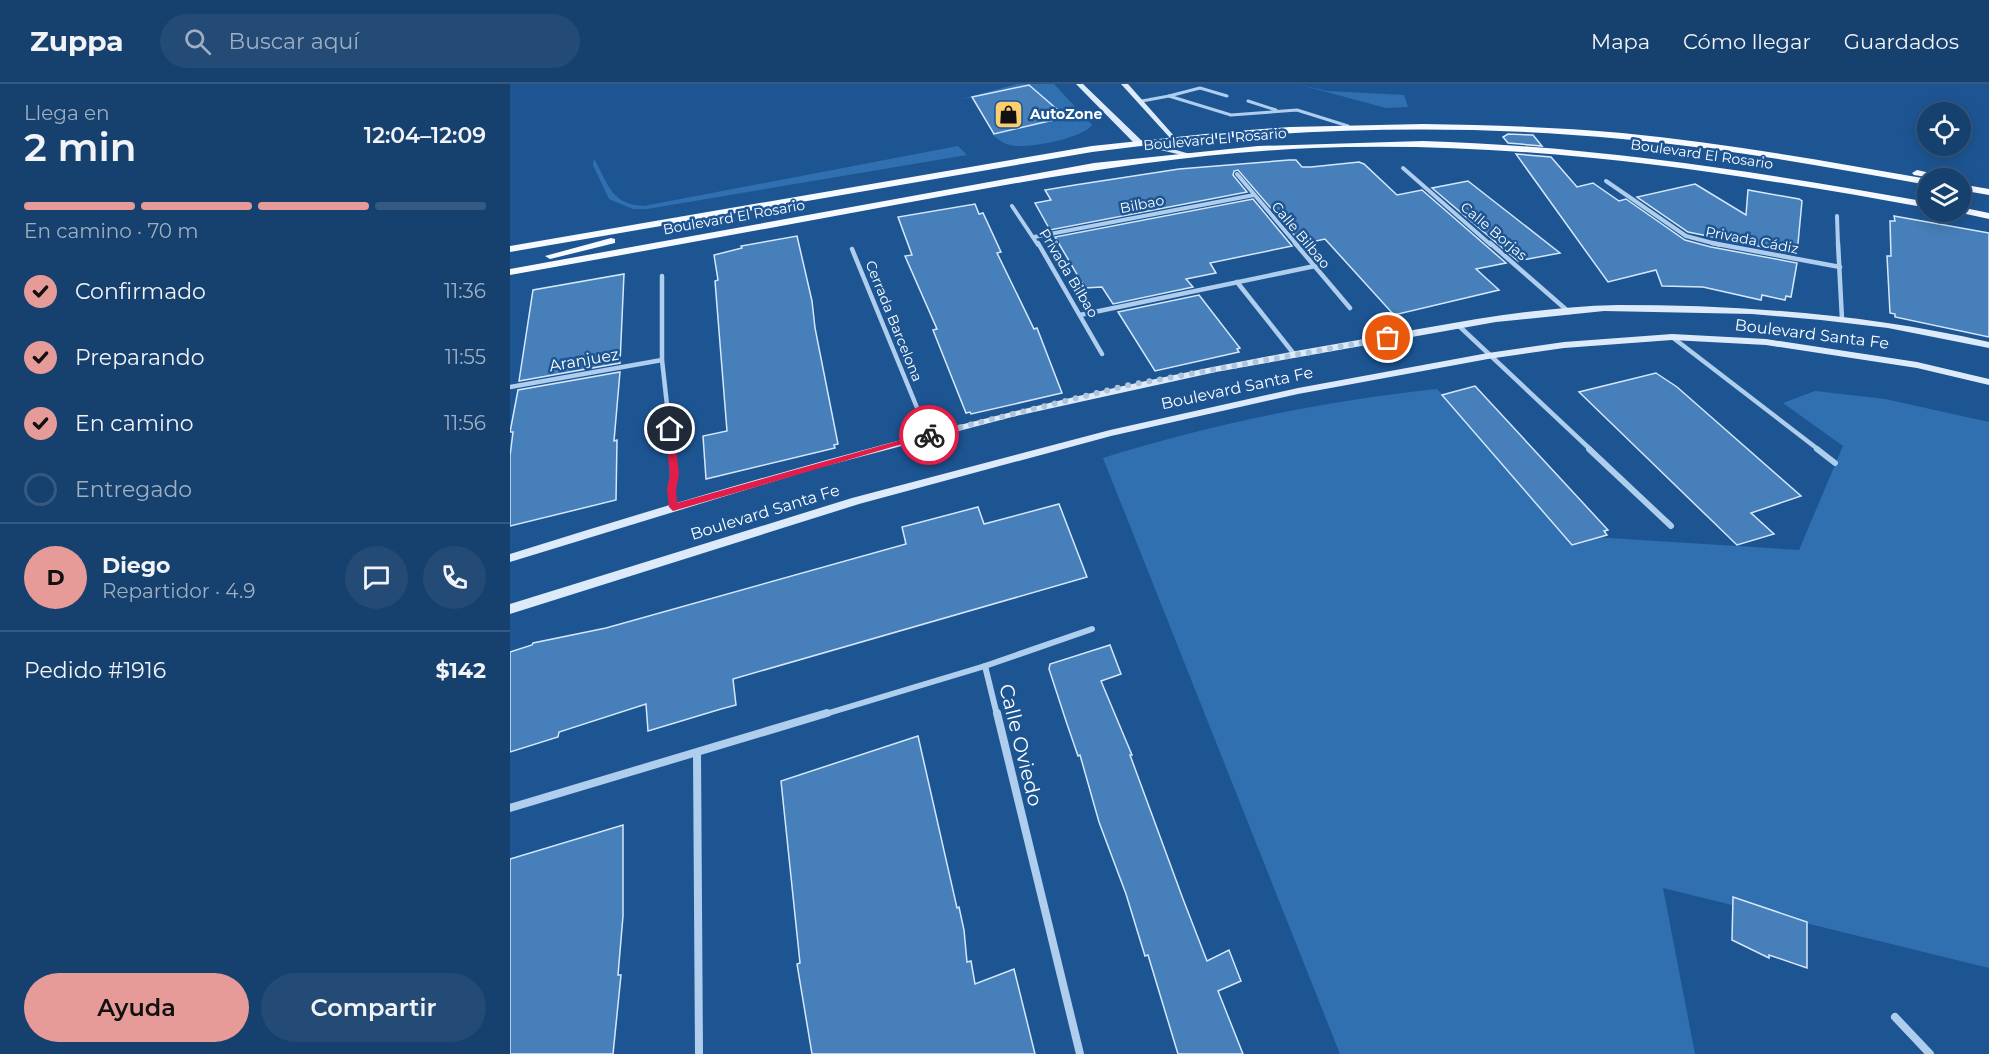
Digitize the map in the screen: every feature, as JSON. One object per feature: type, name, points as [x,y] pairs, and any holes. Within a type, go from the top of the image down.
[{"type":"main road","name":"Boulevard El Rosario","points":[[510,249],[779,201],[1138,142],[1348,126],[1435,126],[1599,134],[1692,144],[1917,180]]},
{"type":"main road","points":[[1599,134],[1607,129],[1626,127],[1679,132],[1917,173]]},
{"type":"main road","points":[[510,270],[571,250],[640,235],[954,179],[1159,147],[1173,138]]},
{"type":"main road","name":"Boulevard El Rosario","points":[[510,270],[1039,176],[1186,154],[1249,148],[1339,144],[1445,144],[1534,149],[1623,157],[1757,175],[1917,202]]},
{"type":"main road","points":[[1971,183],[1989,186]]},
{"type":"main road","points":[[1971,190],[1989,192]]},
{"type":"main road","points":[[1971,212],[1989,216]]},
{"type":"street","points":[[1079,84],[1138,142],[1186,154]]},
{"type":"street","points":[[1124,84],[1142,101],[1173,138]]},
{"type":"street","name":"Calle Borjas","points":[[1403,168],[1569,312]]},
{"type":"street","name":"Calle Bilbao","points":[[1237,174],[1350,308]]},
{"type":"street","name":"Privada Cádiz","points":[[1606,181],[1695,240],[1840,267]]},
{"type":"street","name":"Bilbao","points":[[1034,237],[1254,195]]},
{"type":"street","name":"Privada Bilbao","points":[[1012,206],[1034,237],[1102,354]]},
{"type":"street","points":[[1837,216],[1842,319]]},
{"type":"street","name":"Cerrada Barcelona","points":[[852,249],[918,410],[925,436]]},
{"type":"street","points":[[1080,315],[1315,266]]},
{"type":"street","points":[[662,276],[662,360],[675,475],[672,489],[673,507]]},
{"type":"street","points":[[1237,282],[1294,354]]},
{"type":"street","name":"Boulevard Santa Fe","points":[[510,558],[673,507],[925,436],[1129,385],[1294,354],[1514,317],[1605,308],[1789,313],[1921,330],[1989,345]]},
{"type":"street","points":[[1459,326],[1488,356],[1671,526]]},
{"type":"street","points":[[1672,337],[1835,463]]},
{"type":"street","name":"Boulevard Santa Fe","points":[[510,609],[856,501],[1110,433],[1298,391],[1488,356],[1564,345],[1672,337],[1766,342],[1834,351],[1917,365],[1989,382]]},
{"type":"street","name":"Aranjuez","points":[[510,387],[662,360]]},
{"type":"street","points":[[985,666],[1092,629]]},
{"type":"street","name":"Calle Oviedo","points":[[510,808],[985,666],[1080,1054]]},
{"type":"street","points":[[697,753],[699,1054]]},
{"type":"street","points":[[1895,1017],[1930,1054]]},
{"type":"lane","points":[[1142,101],[1200,88],[1227,96]]},
{"type":"lane","points":[[1169,96],[1231,115],[1258,115],[1279,110],[1297,110],[1348,126]]},
{"type":"lane","points":[[1248,102],[1279,110]]},
{"type":"shaded area","points":[[1017,84],[1054,84],[1092,125],[1079,134],[1058,141],[1013,146],[1003,143],[992,134],[1066,117],[1029,85],[958,100]]},
{"type":"shaded area","points":[[1297,84],[1327,91],[1404,95],[1408,107],[1386,108]]},
{"type":"shaded area","points":[[958,146],[967,155],[647,209],[633,209],[609,199],[593,165],[594,159],[607,184],[617,197],[633,205],[644,206]]},
{"type":"shaded area","points":[[1437,389],[1577,536],[1799,550],[1843,446],[1783,403],[1815,391],[1885,399],[1989,422],[1989,968],[1663,888],[1695,1054],[1340,1054],[1103,458],[1268,415],[1352,400]]},
{"type":"building","points":[[1029,85],[1066,117],[994,134],[972,97]]},
{"type":"building","points":[[1508,134],[1533,135],[1542,146],[1508,143],[1503,137]]},
{"type":"building","points":[[1516,154],[1551,157],[1577,187],[1593,183],[1619,201],[1626,199],[1685,240],[1797,263],[1791,297],[1786,296],[1785,300],[1762,295],[1761,300],[1703,287],[1662,286],[1656,270],[1608,282]]},
{"type":"building","points":[[1296,160],[1302,167],[1359,162],[1397,195],[1422,190],[1506,263],[1476,269],[1499,290],[1394,315],[1325,239],[1302,244],[1238,170],[1234,171],[1233,175],[1247,192],[1050,230],[1035,203],[1051,200],[1045,190],[1179,169]]},
{"type":"building","points":[[1468,181],[1560,253],[1518,261],[1432,188]]},
{"type":"building","points":[[1695,184],[1746,215],[1748,190],[1802,201],[1797,254],[1688,232],[1637,197]]},
{"type":"building","points":[[1253,199],[1292,246],[1210,263],[1216,273],[1186,279],[1193,287],[1113,304],[1102,287],[1085,288],[1055,237]]},
{"type":"building","points":[[975,204],[979,214],[983,213],[1001,252],[997,253],[1034,329],[1037,328],[1062,393],[971,414],[966,413],[933,330],[937,329],[905,256],[912,255],[898,217]]},
{"type":"building","points":[[1894,216],[1917,220],[1917,222],[1989,233],[1989,337],[1895,317],[1895,314],[1890,313],[1887,256],[1891,256],[1890,221],[1895,221]]},
{"type":"building","points":[[797,236],[812,301],[815,328],[838,444],[834,445],[835,448],[706,479],[703,436],[727,431],[715,281],[718,280],[714,255],[742,248],[741,246]]},
{"type":"building","points":[[624,274],[620,363],[519,381],[533,290]]},
{"type":"building","points":[[1199,295],[1240,348],[1237,349],[1239,352],[1155,371],[1118,312]]},
{"type":"building","points":[[620,372],[614,441],[617,440],[616,500],[510,526],[510,456],[513,432],[510,432],[518,390]]},
{"type":"building","points":[[1656,373],[1677,387],[1801,496],[1751,513],[1774,534],[1737,545],[1579,392]]},
{"type":"building","points":[[1475,386],[1608,530],[1604,531],[1607,535],[1572,545],[1442,395]]},
{"type":"building","points":[[1059,504],[1087,577],[733,679],[736,705],[648,731],[646,704],[559,732],[558,737],[510,752],[510,652],[533,643],[606,628],[906,544],[902,527],[978,507],[984,524]]},
{"type":"building","points":[[1110,645],[1121,674],[1101,681],[1132,755],[1130,755],[1207,961],[1229,950],[1241,981],[1218,991],[1243,1054],[1178,1054],[1148,955],[1145,956],[1126,894],[1099,822],[1080,755],[1078,756],[1049,669],[1050,664]]},
{"type":"building","points":[[918,736],[964,930],[967,962],[971,961],[975,984],[1014,969],[1035,1054],[812,1054],[797,964],[800,963],[781,781]]},
{"type":"building","points":[[623,825],[623,916],[618,975],[621,975],[613,1054],[510,1054],[510,859]]},
{"type":"building","points":[[1733,897],[1807,922],[1807,968],[1769,955],[1769,958],[1732,940]]},
{"type":"way so far","points":[[929,435],[1129,385],[1388,338]]},
{"type":"place","name":"AutoZone","points":[[1009,114]]},
{"type":"route","points":[[670,429],[675,475],[672,489],[673,507],[929,435]]}]
